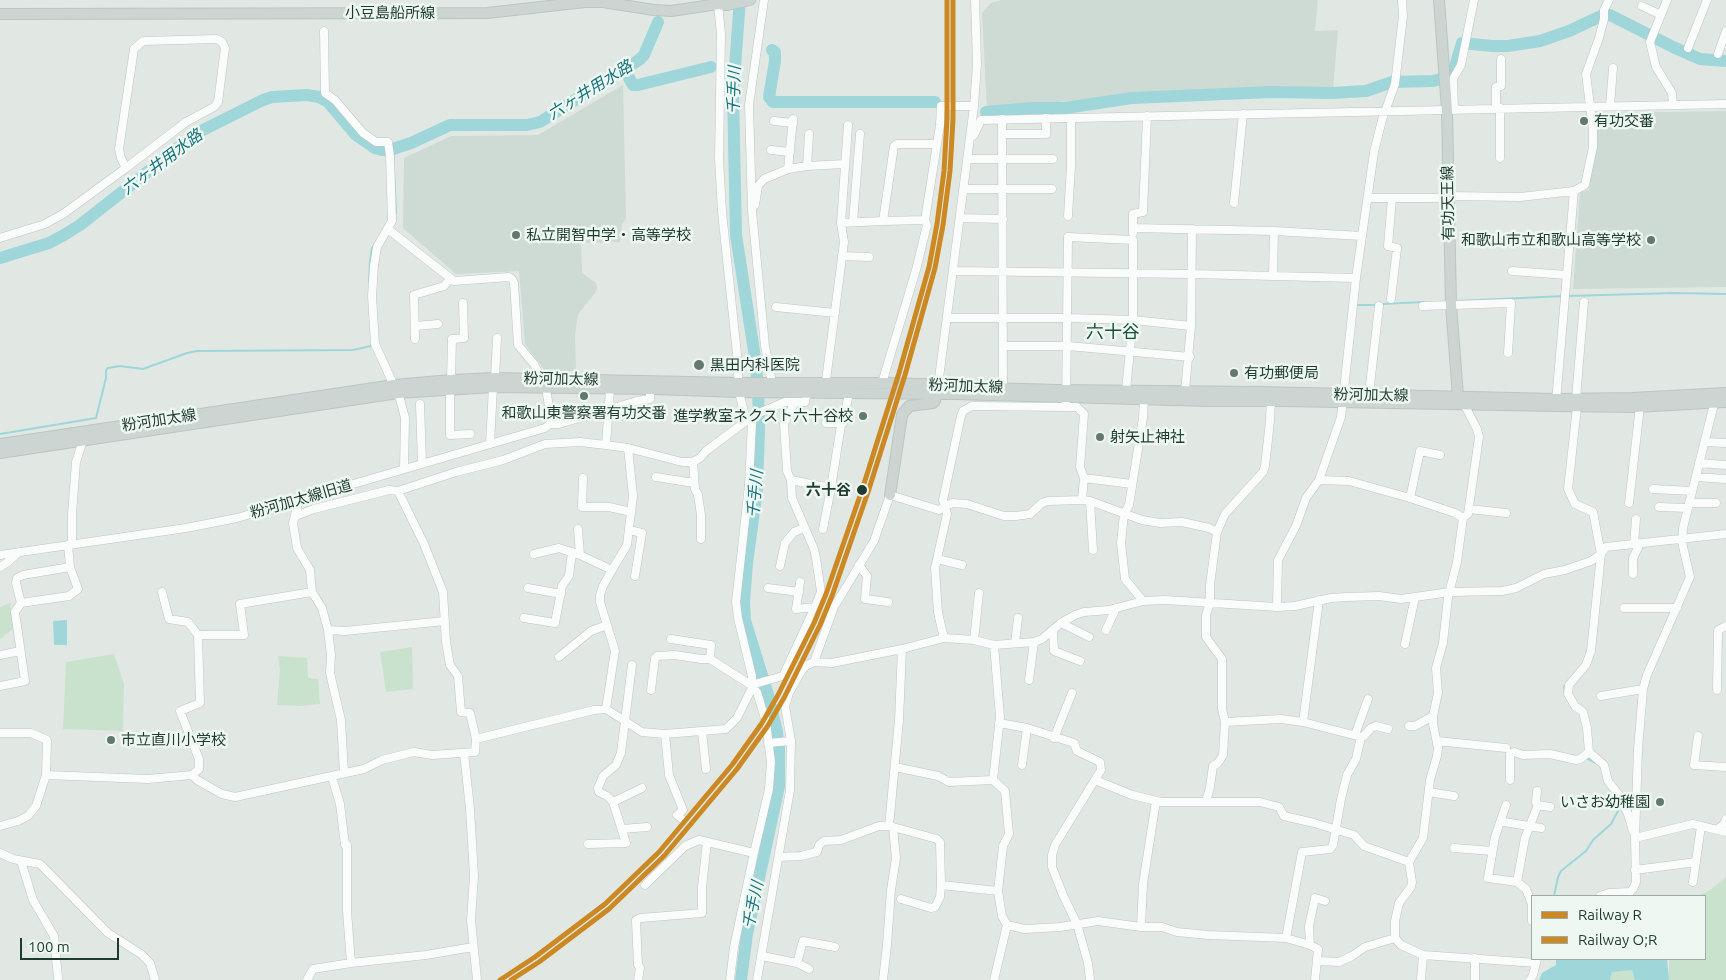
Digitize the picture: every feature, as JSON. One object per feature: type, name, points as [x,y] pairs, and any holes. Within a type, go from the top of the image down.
[{"type":"main road","name":"小豆島船所線","points":[[0,14],[487,13],[585,2],[603,2],[671,11],[750,0]]},
{"type":"main road","name":"有功天王線","points":[[1439,0],[1450,110],[1451,304],[1461,400]]},
{"type":"main road","name":"粉河加太線","points":[[0,453],[85,436],[396,389],[494,383],[741,388]]},
{"type":"main road","name":"粉河加太線","points":[[544,383],[610,389],[770,386],[825,388],[882,383],[924,384],[937,390],[1066,398],[1210,401],[1271,397]]},
{"type":"main road","name":"粉河加太線","points":[[770,386],[807,392],[825,388],[849,393],[1002,388],[1066,398],[1126,390],[1271,397],[1461,400],[1640,406],[1719,397]]},
{"type":"main road","points":[[890,495],[902,415],[909,406],[933,403],[937,390]]},
{"type":"main road","name":"粉河加太線","points":[[1343,398],[1368,394],[1461,400]]},
{"type":"main road","name":"粉河加太線","points":[[1576,403],[1632,398],[1719,397],[1726,402]]},
{"type":"main road","name":"粉河加太線","points":[[0,444],[85,436]]},
{"type":"street","points":[[764,0],[749,104],[753,222],[764,346],[770,386]]},
{"type":"street","points":[[937,390],[974,106],[977,64],[975,0]]},
{"type":"street","points":[[1277,607],[1278,560],[1296,526],[1306,498],[1319,480],[1341,417],[1356,278],[1369,198],[1374,152],[1382,120],[1396,81],[1403,16],[1402,0]]},
{"type":"street","points":[[1450,110],[1453,79],[1460,65],[1474,0]]},
{"type":"street","points":[[1369,198],[1520,197],[1574,190],[1585,185],[1591,162],[1593,138],[1586,74],[1609,0]]},
{"type":"street","points":[[1667,0],[1650,42],[1656,67],[1672,93],[1673,105]]},
{"type":"street","points":[[1688,48],[1707,0]]},
{"type":"street","points":[[723,3],[719,159],[724,236],[741,388],[752,422],[749,485],[736,602],[754,685],[766,722],[771,762],[769,790],[734,947],[730,980]]},
{"type":"street","points":[[1642,6],[1661,15]]},
{"type":"street","points":[[324,31],[325,93],[335,100],[363,133],[376,142],[388,142],[389,145],[392,218],[388,230],[377,247],[372,296],[375,344],[396,389],[405,418],[404,468]]},
{"type":"street","points":[[1718,54],[1726,31]]},
{"type":"street","points":[[0,238],[45,224],[58,217],[126,168],[186,122],[214,106],[218,102],[225,48],[222,42],[217,39],[143,41],[134,48],[118,149],[126,168]]},
{"type":"street","points":[[1500,158],[1496,87],[1501,86],[1501,59]]},
{"type":"street","points":[[1610,106],[1613,68]]},
{"type":"street","points":[[970,138],[974,135],[981,120],[1002,119],[1726,104]]},
{"type":"street","points":[[882,383],[916,270],[927,225],[925,220],[940,125],[941,106],[974,106]]},
{"type":"street","points":[[1234,203],[1243,114]]},
{"type":"street","points":[[1126,390],[1133,320],[1133,214],[1143,212],[1147,116]]},
{"type":"street","points":[[1002,134],[1046,134],[1046,118]]},
{"type":"street","points":[[1068,216],[1071,118]]},
{"type":"street","points":[[1002,119],[1002,388]]},
{"type":"street","points":[[774,121],[793,121],[788,169]]},
{"type":"street","points":[[825,388],[844,242],[841,223],[848,124]]},
{"type":"street","points":[[807,166],[809,134]]},
{"type":"street","points":[[853,222],[860,134]]},
{"type":"street","points":[[883,221],[894,146],[897,144],[937,144]]},
{"type":"street","points":[[771,150],[790,152]]},
{"type":"street","points":[[968,159],[1053,159]]},
{"type":"street","points":[[753,222],[758,186],[764,179],[788,169],[844,164]]},
{"type":"street","points":[[964,189],[1052,189]]},
{"type":"street","points":[[1556,403],[1574,190]]},
{"type":"street","points":[[1391,299],[1398,248],[1388,246],[1392,198]]},
{"type":"street","points":[[960,218],[1003,219]]},
{"type":"street","points":[[841,223],[925,220]]},
{"type":"street","points":[[1133,228],[1274,231],[1362,236]]},
{"type":"street","points":[[1185,392],[1190,357],[1192,229]]},
{"type":"street","points":[[388,230],[454,281],[509,277],[512,280],[514,283],[518,345],[534,364],[544,383],[551,420],[547,426],[545,444]]},
{"type":"street","points":[[1273,276],[1274,231]]},
{"type":"street","points":[[1066,398],[1068,237],[1133,240]]},
{"type":"street","points":[[842,256],[869,257]]},
{"type":"street","points":[[953,271],[1356,278]]},
{"type":"street","points":[[1512,271],[1566,275]]},
{"type":"street","points":[[415,340],[414,295],[444,286],[450,279]]},
{"type":"street","points":[[1584,302],[1568,489],[1575,504],[1594,512],[1601,554],[1591,651],[1586,665],[1569,684],[1568,694],[1583,712],[1587,728],[1589,752],[1604,764],[1608,781],[1619,795],[1628,814],[1635,838]]},
{"type":"street","points":[[462,303],[464,338],[452,339],[450,434],[466,434],[466,451]]},
{"type":"street","points":[[1423,306],[1511,303],[1508,353]]},
{"type":"street","points":[[1368,394],[1379,306]]},
{"type":"street","points":[[776,307],[835,313]]},
{"type":"street","points":[[947,318],[1133,320],[1191,326]]},
{"type":"street","points":[[415,326],[438,324]]},
{"type":"street","points":[[490,444],[498,338]]},
{"type":"street","points":[[1003,346],[1068,346],[1130,350],[1190,357]]},
{"type":"street","points":[[606,445],[610,389]]},
{"type":"street","name":"粉河加太線旧道","points":[[0,556],[215,522],[422,464],[609,408],[650,399],[650,389]]},
{"type":"street","points":[[295,516],[314,509],[394,491],[503,460],[545,444],[580,442],[606,445],[628,448],[682,462],[693,462],[751,418],[765,410],[785,402],[805,402],[807,392]]},
{"type":"street","points":[[823,529],[841,424],[843,423],[849,393]]},
{"type":"street","points":[[1206,802],[1213,766],[1218,763],[1223,755],[1225,722],[1222,709],[1222,659],[1206,637],[1206,615],[1210,603],[1210,585],[1217,532],[1225,514],[1263,472],[1270,421],[1271,397]]},
{"type":"street","points":[[1603,895],[1630,892],[1636,882],[1635,838],[1638,749],[1643,689],[1647,675],[1690,576],[1682,539],[1704,442],[1719,397]]},
{"type":"street","points":[[944,638],[938,612],[935,568],[947,514],[943,500],[963,411],[972,406],[1066,398],[1078,407],[1084,414],[1080,466],[1084,478],[1092,550]]},
{"type":"street","points":[[1143,601],[1125,579],[1121,543],[1124,514],[1129,505],[1143,418],[1144,399]]},
{"type":"street","points":[[1461,400],[1477,429],[1479,437],[1469,509],[1468,514],[1463,518],[1443,643],[1436,668],[1438,693],[1432,724],[1437,741],[1437,756],[1430,780],[1423,838],[1409,862],[1411,887],[1399,903],[1395,921],[1395,938],[1401,945],[1423,955],[1537,961],[1530,980]]},
{"type":"street","points":[[476,739],[594,710],[606,709],[642,732],[665,734],[726,729],[737,718],[754,685],[783,676],[821,592],[814,549],[792,498],[791,480],[787,471],[784,424],[795,402]]},
{"type":"street","points":[[420,404],[422,464]]},
{"type":"street","points":[[1629,503],[1640,406]]},
{"type":"street","points":[[826,423],[841,424]]},
{"type":"street","points":[[21,603],[69,596],[78,589],[70,567],[70,544],[76,462],[85,436]]},
{"type":"street","points":[[1704,442],[1726,444]]},
{"type":"street","points":[[606,709],[615,651],[600,602],[600,595],[603,586],[627,546],[630,530],[632,477],[628,448]]},
{"type":"street","points":[[1410,498],[1420,451],[1440,455]]},
{"type":"street","points":[[693,462],[694,483],[701,515],[700,539]]},
{"type":"street","points":[[1699,463],[1726,466]]},
{"type":"street","points":[[192,775],[197,780],[222,794],[235,797],[364,769],[382,760],[414,752],[432,756],[475,752],[476,739],[470,713],[461,712],[458,676],[450,665],[446,642],[443,592],[425,545],[394,491],[390,473]]},
{"type":"street","points":[[656,476],[694,483]]},
{"type":"street","points":[[1696,477],[1726,479]]},
{"type":"street","points":[[583,478],[582,507],[609,507],[631,512]]},
{"type":"street","points":[[1084,478],[1132,484]]},
{"type":"street","points":[[791,480],[831,488]]},
{"type":"street","points":[[1319,480],[1349,481],[1410,498],[1455,513],[1463,518]]},
{"type":"street","points":[[1653,489],[1692,491]]},
{"type":"street","points":[[814,662],[834,607],[874,541],[890,495],[939,510],[952,503],[966,504],[1004,516],[1030,514],[1042,503],[1048,501],[1086,501],[1142,520],[1160,523],[1182,522],[1209,528],[1217,532]]},
{"type":"street","points":[[299,499],[293,523],[297,548],[310,570],[312,592],[322,608],[328,630],[331,654],[330,673],[341,720],[344,774]]},
{"type":"street","points":[[1659,507],[1716,503]]},
{"type":"street","points":[[1469,509],[1506,513]]},
{"type":"street","points":[[1633,574],[1633,558],[1637,544],[1636,519]]},
{"type":"street","points":[[780,566],[785,543],[794,532],[804,528]]},
{"type":"street","points":[[630,530],[642,533],[635,576]]},
{"type":"street","points":[[524,618],[555,623],[562,586],[576,554],[578,532],[589,535]]},
{"type":"street","points":[[757,980],[780,857],[790,790],[789,741],[784,706],[789,693],[802,670],[807,665],[814,662],[832,664],[944,638],[974,640],[994,644],[1034,642],[1042,639],[1061,623],[1075,615],[1143,601],[1164,600],[1277,607],[1295,606],[1319,600],[1347,597],[1379,596],[1401,599],[1450,592],[1511,590],[1544,574],[1565,570],[1591,561],[1601,554],[1606,547],[1726,534]]},
{"type":"street","points":[[534,554],[559,548],[612,570]]},
{"type":"street","points":[[0,567],[19,552]]},
{"type":"street","points":[[937,559],[962,564]]},
{"type":"street","points":[[859,565],[866,576],[866,599],[888,602]]},
{"type":"street","points":[[0,686],[25,681],[15,612],[21,603],[16,583],[17,578],[23,575],[70,567]]},
{"type":"street","points":[[800,582],[796,609],[815,607]]},
{"type":"street","points":[[528,588],[561,594]]},
{"type":"street","points":[[768,588],[799,592]]},
{"type":"street","points":[[46,775],[148,779],[192,775],[198,769],[199,760],[180,711],[200,703],[198,635],[188,622],[169,619],[162,592]]},
{"type":"street","points":[[198,635],[244,635],[240,604],[312,592]]},
{"type":"street","points":[[974,640],[979,593]]},
{"type":"street","points":[[1405,644],[1415,597]]},
{"type":"street","points":[[1303,722],[1319,600]]},
{"type":"street","points":[[1106,630],[1116,608]]},
{"type":"street","points":[[1624,608],[1676,608]]},
{"type":"street","points":[[1015,643],[1018,618]]},
{"type":"street","points":[[328,630],[445,621]]},
{"type":"street","points":[[1061,623],[1089,637]]},
{"type":"street","points":[[560,657],[591,631],[607,624]]},
{"type":"street","points":[[1717,690],[1718,630],[1726,626]]},
{"type":"street","points":[[1053,630],[1054,651],[1080,661]]},
{"type":"street","points":[[671,639],[711,645],[710,659]]},
{"type":"street","points":[[1029,680],[1034,642]]},
{"type":"street","points":[[993,780],[999,723],[994,644]]},
{"type":"street","points":[[882,980],[896,858],[891,826],[902,649]]},
{"type":"street","points":[[0,655],[20,651]]},
{"type":"street","points":[[651,690],[654,658],[657,656],[675,655],[710,659],[754,685]]},
{"type":"street","points":[[588,844],[626,843],[613,802],[599,792],[598,788],[603,776],[616,765],[620,758],[632,665]]},
{"type":"street","points":[[1601,696],[1643,689]]},
{"type":"street","points":[[1054,738],[1072,693]]},
{"type":"street","points":[[1286,938],[1302,852],[1330,849],[1333,845],[1347,775],[1356,760],[1358,736],[1368,699]]},
{"type":"street","points":[[1410,726],[1415,726],[1433,716]]},
{"type":"street","points":[[1225,722],[1281,719],[1303,722],[1358,736],[1364,736],[1370,728],[1376,726],[1388,728]]},
{"type":"street","points":[[999,723],[1027,728],[1074,743],[1077,751],[1100,762],[1101,770],[1055,845],[1052,855],[1052,866],[1060,888],[1078,924],[1088,963],[1090,980]]},
{"type":"street","points":[[1022,765],[1027,728]]},
{"type":"street","points":[[702,731],[706,769]]},
{"type":"street","points":[[0,733],[31,733],[47,740],[46,775],[36,806],[28,816],[0,826]]},
{"type":"street","points":[[665,734],[669,775],[683,810],[677,815],[682,819]]},
{"type":"street","points":[[1698,736],[1694,765],[1726,767]]},
{"type":"street","points":[[769,743],[789,741]]},
{"type":"street","points":[[1437,741],[1506,748]]},
{"type":"street","points":[[1510,780],[1510,754],[1514,752],[1523,755],[1550,754],[1576,760],[1589,752]]},
{"type":"street","points":[[464,753],[469,788],[474,876],[471,920],[477,980]]},
{"type":"street","points":[[895,767],[938,776],[949,782],[993,780],[1005,791],[1009,834],[1003,846],[998,891],[1002,916],[1007,925],[994,980]]},
{"type":"street","points":[[332,776],[340,804],[347,845],[347,911],[351,963]]},
{"type":"street","points":[[1095,780],[1132,795],[1156,801],[1183,803],[1260,802],[1279,808],[1284,816],[1354,835],[1364,846],[1409,862]]},
{"type":"street","points":[[613,802],[642,788]]},
{"type":"street","points":[[1517,882],[1525,838],[1538,805],[1536,802],[1537,791]]},
{"type":"street","points":[[1429,792],[1454,796]]},
{"type":"street","points":[[1141,927],[1144,884],[1156,801]]},
{"type":"street","points":[[1506,805],[1492,851],[1488,878],[1517,882],[1526,889],[1531,902]]},
{"type":"street","points":[[1538,805],[1550,807]]},
{"type":"street","points":[[1717,830],[1725,823],[1726,819]]},
{"type":"street","points":[[1504,822],[1541,828]]},
{"type":"street","points":[[1635,838],[1693,824],[1726,832]]},
{"type":"street","points":[[780,857],[801,856],[817,852],[819,845],[824,841],[841,840],[879,826],[891,826],[937,839],[940,842],[941,885],[940,896],[935,907],[932,908],[901,899]]},
{"type":"street","points":[[1693,882],[1702,826]]},
{"type":"street","points":[[622,829],[647,827]]},
{"type":"street","points":[[645,885],[685,846],[700,840],[754,853]]},
{"type":"street","points":[[638,980],[640,968],[638,965],[636,920],[702,913],[702,887],[707,842]]},
{"type":"street","points":[[1454,848],[1492,851]]},
{"type":"street","points":[[0,853],[12,859],[32,861],[40,864],[108,933],[141,954],[150,963],[155,980]]},
{"type":"street","points":[[22,861],[33,900],[54,936],[58,978]]},
{"type":"street","points":[[1635,870],[1696,862]]},
{"type":"street","points":[[941,885],[998,891]]},
{"type":"street","points":[[1310,944],[1309,926],[1315,898],[1325,901]]},
{"type":"street","points":[[1007,925],[1025,929],[1060,928],[1098,921],[1141,927],[1162,927],[1177,932],[1208,936],[1286,938],[1310,944],[1318,949],[1315,980]]},
{"type":"street","points":[[1318,961],[1339,962],[1365,948],[1395,938]]},
{"type":"street","points":[[797,963],[803,940],[835,947]]},
{"type":"street","points":[[307,980],[313,969],[426,955],[473,947]]},
{"type":"street","points":[[1421,980],[1423,955]]},
{"type":"street","points":[[762,956],[797,963],[809,969]]},
{"type":"street","points":[[1475,958],[1475,980]]},
{"type":"shaded area","points":[[1001,0],[1318,0],[1315,31],[1338,30],[1333,90],[1272,88],[1177,94],[1141,94],[987,109],[982,13],[991,3]]},
{"type":"shaded area","name":"私立開智中学・高等学校","points":[[623,85],[626,218],[622,225],[620,242],[581,243],[582,273],[596,283],[597,287],[596,292],[578,314],[575,335],[576,371],[545,371],[525,344],[519,271],[456,274],[403,228],[404,158],[451,136],[538,135]]},
{"type":"shaded area","name":"和歌山市立和歌山高等学校","points":[[1726,111],[1726,287],[1573,289],[1580,193],[1589,190],[1596,113]]},
{"type":"green space","points":[[10,603],[13,629],[0,639],[0,607]]},
{"type":"green space","points":[[412,647],[413,689],[386,692],[380,652]]},
{"type":"green space","points":[[114,654],[124,684],[123,731],[63,729],[66,662]]},
{"type":"green space","points":[[278,656],[307,658],[308,678],[318,679],[320,704],[299,706],[277,705],[280,669]]},
{"type":"green space","points":[[1726,877],[1726,980],[1669,980],[1669,960],[1706,960],[1706,895],[1699,895],[1709,891]]},
{"type":"green space","points":[[1632,969],[1635,980],[1610,980],[1612,972]]},
{"type":"water","points":[[67,620],[67,645],[54,645],[53,621]]},
{"type":"water","points":[[1556,960],[1667,960],[1669,980],[1635,980],[1632,970],[1612,972],[1610,980],[1539,980],[1542,973],[1556,965]]},
{"type":"waterway","name":"千手川","points":[[740,0],[733,93],[736,235],[754,351],[758,386],[759,427],[757,490],[747,563],[744,602],[745,620],[768,695],[779,749],[779,786],[747,934],[741,980]]},
{"type":"waterway","points":[[1450,75],[1455,67],[1462,43],[1508,46],[1540,41],[1569,31],[1601,16],[1610,15],[1700,59],[1726,61]]},
{"type":"waterway","name":"六ヶ井用水路","points":[[0,258],[49,243],[64,235],[80,225],[197,133],[263,100],[272,97],[307,95],[319,97],[328,102],[356,135],[375,148],[382,150],[393,149],[411,143],[450,125],[527,125],[540,122],[639,60],[644,55],[658,22]]},
{"type":"waterway","points":[[772,50],[775,52],[775,61],[769,97],[773,102],[935,102]]},
{"type":"waterway","points":[[624,69],[633,85],[638,85],[711,67]]},
{"type":"waterway","points":[[986,112],[1033,108],[1065,108],[1132,98],[1272,92],[1332,93],[1366,91],[1392,82],[1433,81],[1441,79]]},
{"type":"waterway","points":[[393,149],[396,213],[394,215]]},
{"type":"waterway","points":[[369,281],[372,248],[375,244]]},
{"type":"waterway","points":[[1568,296],[1674,293],[1726,294]]},
{"type":"waterway","points":[[1456,301],[1564,296]]},
{"type":"waterway","points":[[1382,304],[1424,302]]},
{"type":"waterway","points":[[1357,305],[1377,305]]},
{"type":"waterway","points":[[0,434],[96,418],[108,368],[120,366],[143,369],[197,351],[353,350],[371,346],[372,343]]},
{"type":"waterway","points":[[1565,694],[1564,687],[1566,684]]},
{"type":"waterway","points":[[1588,759],[1598,764]]},
{"type":"waterway","points":[[1554,895],[1561,871],[1586,851],[1593,840],[1611,824],[1618,811]]},
{"type":"rail line","name":"R","points":[[500,980],[535,957],[605,904],[659,852],[732,765],[762,723],[814,623],[862,490],[899,373],[929,267],[944,171],[947,119],[947,0]]},
{"type":"rail line","name":"O;R","points":[[511,980],[539,962],[609,909],[664,856],[737,769],[767,727],[784,698],[820,625],[868,492],[905,375],[935,268],[950,171],[953,119],[953,0]]},
{"type":"place","name":"有功交番","points":[[1584,121]]},
{"type":"place","name":"私立開智中学・高等学校","points":[[516,235]]},
{"type":"place","name":"和歌山市立和歌山高等学校","points":[[1651,240]]},
{"type":"place","name":"黒田内科医院","points":[[699,365]]},
{"type":"place","name":"有功郵便局","points":[[1234,373]]},
{"type":"place","name":"和歌山東警察署有功交番","points":[[584,396]]},
{"type":"place","name":"進学教室ネクスト六十谷校","points":[[863,416]]},
{"type":"place","name":"射矢止神社","points":[[1100,437]]},
{"type":"place","name":"六十谷","points":[[862,490]]},
{"type":"place","name":"市立直川小学校","points":[[111,740]]},
{"type":"place","name":"いさお幼稚園","points":[[1660,802]]},
{"type":"district","name":"六十谷","points":[[1113,332]]}]
